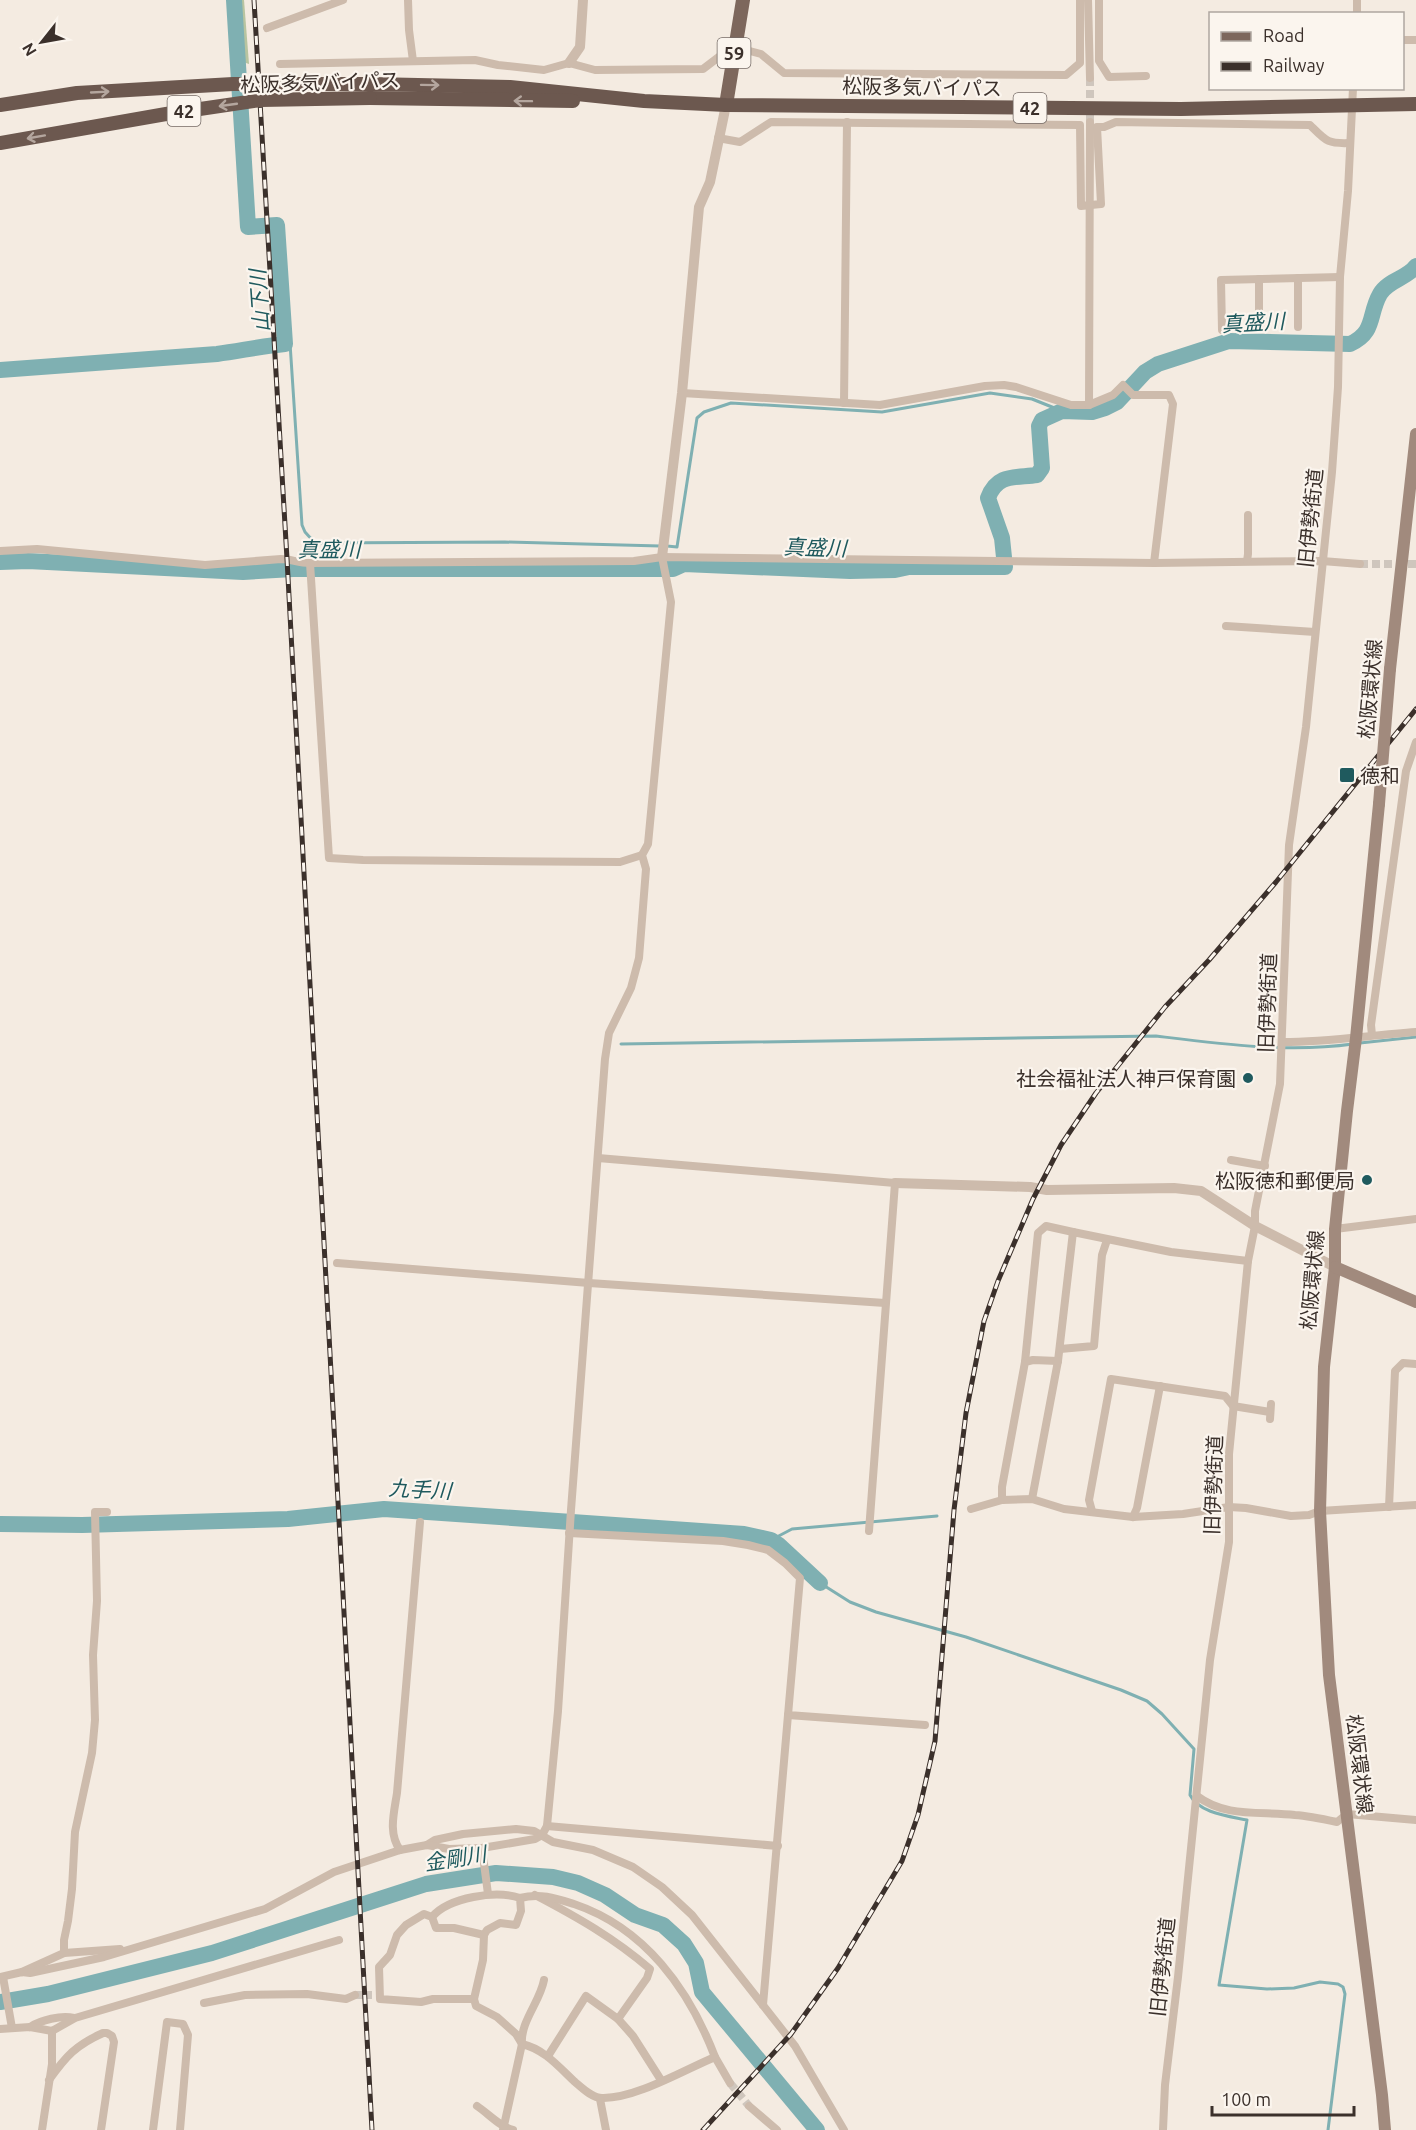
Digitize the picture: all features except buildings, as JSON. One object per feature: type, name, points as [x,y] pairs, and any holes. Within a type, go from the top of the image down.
[{"type":"highway","name":"松阪多気バイパス","points":[[0,105],[77,93],[233,84],[520,101],[644,101],[726,105],[1181,109],[1416,104]]},
{"type":"highway","name":"松阪多気バイパス","points":[[0,143],[261,100],[371,91]]},
{"type":"main road","name":"59","points":[[726,105],[743,0]]},
{"type":"main road","name":"松阪環状線","points":[[1385,2130],[1329,1675],[1320,1511],[1324,1367],[1335,1267],[1335,1229],[1379,804],[1390,669],[1416,434]]},
{"type":"main road","points":[[1335,1267],[1416,1302]]},
{"type":"street","points":[[267,28],[343,0]]},
{"type":"street","points":[[408,0],[413,61]]},
{"type":"street","points":[[569,63],[580,47],[583,0]]},
{"type":"street","points":[[280,64],[475,60],[544,70],[569,63],[595,70],[703,69],[724,52],[746,50],[761,54],[784,73],[1066,75],[1080,63],[1080,0]]},
{"type":"street","points":[[1088,0],[1090,78]]},
{"type":"street","points":[[1099,0],[1099,61],[1109,77],[1146,76]]},
{"type":"street","name":"旧伊勢街道","points":[[1163,2130],[1165,2085],[1210,1660],[1228,1542],[1229,1454],[1248,1261],[1255,1226],[1255,1211],[1280,1084],[1289,845],[1306,727],[1332,472],[1338,387],[1340,277],[1353,90]]},
{"type":"street","points":[[310,563],[329,858],[620,862],[642,855],[648,844],[671,602],[662,555],[663,540],[682,393],[699,207],[710,182],[726,105]]},
{"type":"street","points":[[718,138],[740,141],[771,122],[1080,125],[1081,206],[1101,204],[1097,127],[1116,122],[1310,125],[1332,144],[1350,143]]},
{"type":"street","points":[[844,403],[847,122]]},
{"type":"street","points":[[1089,405],[1090,122]]},
{"type":"street","points":[[1222,330],[1221,280],[1340,277]]},
{"type":"street","points":[[1298,278],[1298,327]]},
{"type":"street","points":[[1259,279],[1259,327]]},
{"type":"street","points":[[682,393],[880,405],[985,386],[1004,385],[1071,405],[1089,405],[1113,395],[1123,385],[1133,395],[1169,395],[1173,404],[1154,563]]},
{"type":"street","points":[[1246,561],[1248,515]]},
{"type":"street","points":[[0,551],[38,549],[205,565],[281,559],[297,563],[634,561],[662,555],[1154,563],[1322,561],[1360,564]]},
{"type":"street","points":[[1226,626],[1315,632]]},
{"type":"street","points":[[1372,1035],[1371,1025],[1406,771],[1416,742]]},
{"type":"street","points":[[22,1972],[30,1973],[125,1951],[265,1910],[334,1872],[400,1850],[427,1845],[483,1852],[535,1839],[542,1835],[547,1826],[558,1711],[609,1033],[631,988],[639,958],[646,869],[642,855]]},
{"type":"street","points":[[1282,1041],[1319,1042],[1416,1032]]},
{"type":"street","points":[[598,1158],[895,1183],[1047,1190],[1184,1189],[1201,1191],[1255,1226],[1335,1267]]},
{"type":"street","points":[[1231,1160],[1265,1166]]},
{"type":"street","points":[[869,1531],[895,1183]]},
{"type":"street","points":[[1335,1229],[1416,1219]]},
{"type":"street","points":[[1002,1500],[1002,1487],[1025,1362],[1038,1233],[1046,1226],[1171,1252],[1248,1261]]},
{"type":"street","points":[[1032,1499],[1060,1349],[1073,1232]]},
{"type":"street","points":[[1060,1349],[1094,1346],[1102,1255],[1107,1240]]},
{"type":"street","points":[[337,1263],[589,1283],[885,1302]]},
{"type":"street","points":[[1025,1362],[1058,1361]]},
{"type":"street","points":[[1389,1507],[1395,1371],[1403,1363],[1416,1364]]},
{"type":"street","points":[[1092,1511],[1089,1500],[1110,1379],[1225,1396],[1233,1406],[1270,1412]]},
{"type":"street","points":[[1133,1517],[1137,1508],[1160,1386]]},
{"type":"street","points":[[970,1509],[1002,1500],[1032,1499],[1064,1509],[1133,1517],[1229,1508],[1254,1509],[1291,1516],[1309,1515],[1320,1511],[1416,1505]]},
{"type":"street","points":[[64,1953],[72,1889],[75,1832],[92,1753],[95,1720],[96,1699],[93,1684],[97,1601],[95,1512],[107,1512]]},
{"type":"street","points":[[400,1850],[394,1842],[392,1822],[398,1793],[420,1522]]},
{"type":"street","points":[[570,1533],[740,1544],[768,1550],[800,1578],[763,2005]]},
{"type":"street","points":[[788,1715],[925,1725]]},
{"type":"street","points":[[1197,1796],[1208,1804],[1225,1810],[1294,1815],[1337,1822],[1347,1814],[1416,1820]]},
{"type":"street","points":[[1262,1814],[1263,1824]]},
{"type":"street","points":[[547,1826],[778,1846]]},
{"type":"street","points":[[427,1845],[435,1840],[463,1834],[516,1829],[534,1831],[553,1842],[593,1850],[633,1867],[662,1887],[692,1915],[795,2046],[844,2130]]},
{"type":"street","points":[[483,1852],[488,1894]]},
{"type":"street","points":[[432,1917],[437,1911],[464,1900],[488,1894],[508,1894],[520,1898],[535,1894],[556,1898],[591,1910],[616,1923],[646,1947],[676,1983],[703,2025],[715,2057],[730,2083]]},
{"type":"street","points":[[535,1894],[579,1917],[623,1946],[650,1970],[648,1978],[618,2019]]},
{"type":"street","points":[[520,1898],[521,1911],[516,1925],[500,1923],[487,1930],[484,1935],[483,1960],[474,1999],[477,2006],[497,2017],[516,2034],[522,2044],[531,2046],[548,2056],[584,2091],[600,2099],[646,2090],[662,2080],[715,2057]]},
{"type":"street","points":[[474,1999],[433,1999],[421,2002],[376,1997],[379,1967],[390,1955],[397,1935],[406,1925],[424,1914],[432,1917],[436,1928],[454,1928],[484,1935]]},
{"type":"street","points":[[0,2029],[30,2028],[52,2031],[75,2018],[339,1940]]},
{"type":"street","points":[[12,2028],[2,1977],[22,1972],[64,1953],[116,1948],[125,1951]]},
{"type":"street","points":[[503,2129],[522,2044],[521,2035],[542,1992],[544,1980]]},
{"type":"street","points":[[204,2003],[244,1995],[307,1994],[346,1999],[355,1995]]},
{"type":"street","points":[[548,2056],[586,1996],[618,2019],[633,2036],[662,2080]]},
{"type":"street","points":[[30,2028],[37,2022],[67,2016],[75,2018]]},
{"type":"street","points":[[153,2130],[167,2022],[183,2024],[188,2035],[180,2130]]},
{"type":"street","points":[[42,2130],[49,2080],[52,2031]]},
{"type":"street","points":[[49,2080],[70,2051],[103,2033],[107,2032],[112,2036],[114,2042],[101,2130]]},
{"type":"street","points":[[600,2099],[606,2130]]},
{"type":"street","points":[[477,2106],[498,2121],[503,2129]]},
{"type":"street","points":[[749,2106],[776,2130]]},
{"type":"street","points":[[503,2129],[513,2130]]},
{"type":"green space","points":[[238,0],[244,0],[249,64],[243,62]]},
{"type":"waterway","name":"山下川","points":[[0,370],[217,354],[285,344],[277,225],[248,227],[234,0]]},
{"type":"waterway","name":"真盛川","points":[[0,562],[28,561],[243,572],[293,569],[673,569],[684,564],[850,571],[895,570],[909,567],[1005,567],[1002,538],[988,498],[996,484],[1008,478],[1037,475],[1042,468],[1039,426],[1042,420],[1062,411],[1092,412],[1105,408],[1117,402],[1145,372],[1158,364],[1229,341],[1350,344],[1364,334],[1368,328],[1376,302],[1384,289],[1416,266]]},
{"type":"waterway","points":[[285,344],[290,343],[302,525],[315,543],[505,542],[660,546]]},
{"type":"waterway","points":[[667,546],[677,547],[697,418],[704,412],[731,403],[882,412],[990,393],[1032,399],[1062,411]]},
{"type":"waterway","points":[[621,1044],[1156,1036],[1279,1048],[1353,1044]]},
{"type":"waterway","points":[[1360,1043],[1416,1037]]},
{"type":"waterway","name":"九手川","points":[[0,1524],[82,1525],[288,1519],[384,1509],[744,1534],[771,1540],[779,1545],[820,1583]]},
{"type":"waterway","points":[[771,1540],[792,1529],[937,1516]]},
{"type":"waterway","points":[[820,1583],[850,1602],[876,1612],[966,1637],[1121,1690],[1147,1701],[1162,1714],[1194,1749],[1190,1795],[1194,1801],[1215,1813],[1247,1820],[1219,1985],[1267,1989],[1294,1988],[1320,1982],[1338,1984],[1343,1987],[1345,1994],[1328,2130]]},
{"type":"waterway","name":"金剛川","points":[[0,2002],[48,1994],[212,1953],[426,1884],[496,1873],[553,1877],[578,1883],[605,1895],[635,1915],[663,1925],[684,1944],[696,1963],[702,1992],[817,2130]]},
{"type":"tunnel","points":[[1090,78],[1090,122]]},
{"type":"tunnel","points":[[1360,564],[1416,564]]},
{"type":"tunnel","points":[[355,1995],[372,1995]]},
{"type":"tunnel","points":[[730,2083],[749,2106]]},
{"type":"railway","points":[[254,0],[287,559],[372,2130]]},
{"type":"railway","points":[[703,2130],[791,2034],[838,1968],[902,1861],[918,1815],[935,1741],[954,1510],[966,1413],[984,1321],[998,1281],[1033,1199],[1061,1145],[1096,1093],[1165,1007],[1276,882],[1416,709]]},
{"type":"place","name":"徳和","points":[[1347,775]]},
{"type":"place","name":"社会福祉法人神戸保育園","points":[[1248,1078]]},
{"type":"place","name":"松阪徳和郵便局","points":[[1367,1180]]}]
